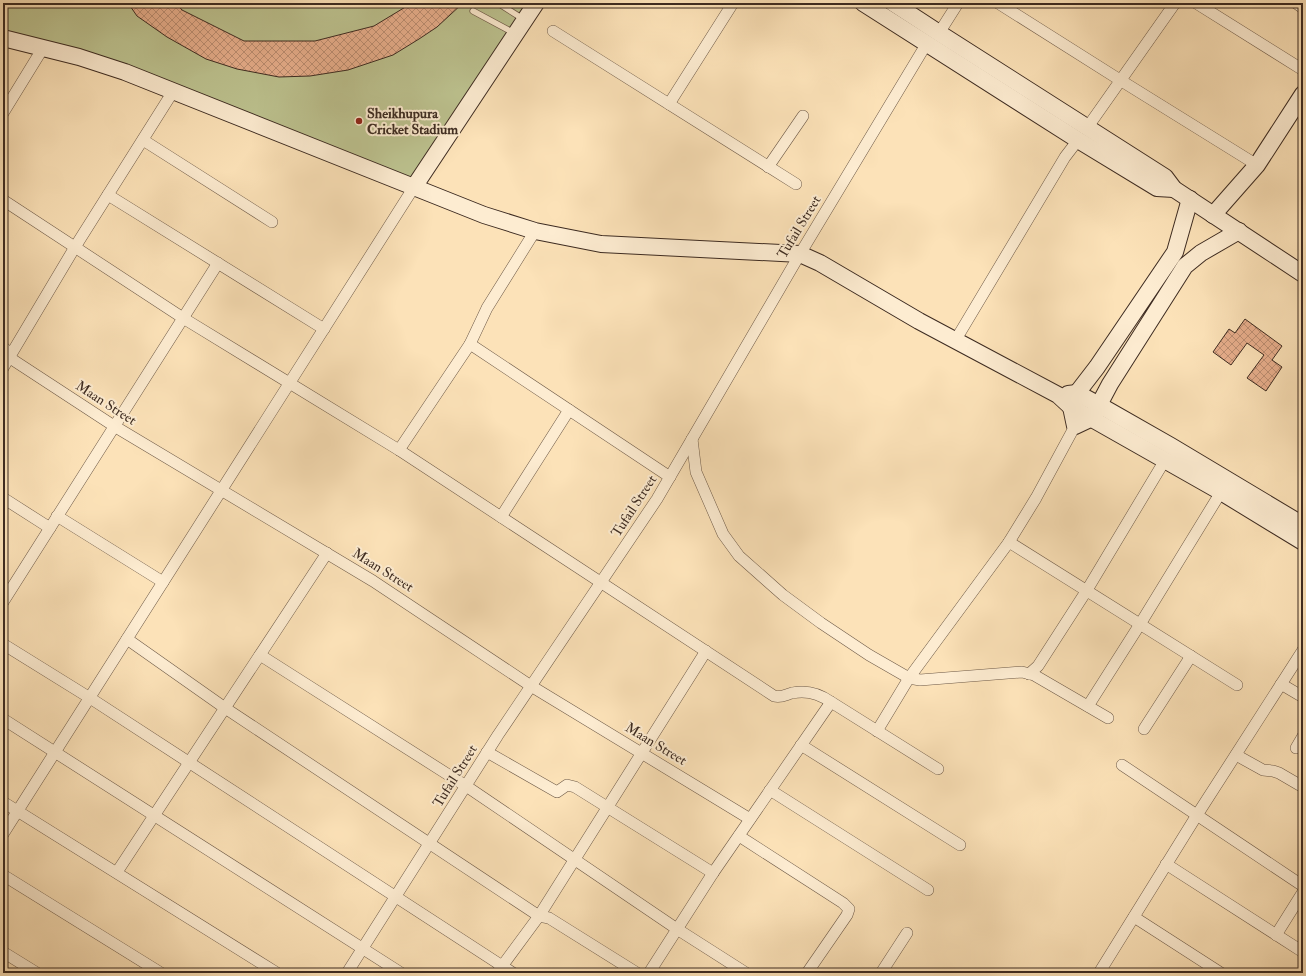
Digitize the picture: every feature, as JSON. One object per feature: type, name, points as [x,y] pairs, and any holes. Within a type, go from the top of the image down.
[{"type":"street","points":[[3,834],[414,187],[536,3]]},
{"type":"street","points":[[669,104],[733,3]]},
{"type":"street","points":[[864,3],[933,38],[1083,134],[1165,177],[1174,189],[1303,274]]},
{"type":"street","points":[[893,3],[933,38]]},
{"type":"street","name":"Tufail Street","points":[[347,973],[487,752],[657,499],[800,254],[933,38],[958,3]]},
{"type":"street","points":[[998,3],[1257,165]]},
{"type":"street","points":[[956,341],[1065,157],[1176,3]]},
{"type":"street","points":[[1196,3],[1303,70]]},
{"type":"street","points":[[1296,3],[1303,8]]},
{"type":"street","points":[[553,31],[796,184]]},
{"type":"street","points":[[3,38],[79,57],[125,72],[174,90],[484,215],[535,231],[601,244],[800,254],[820,263],[919,321],[1058,395],[1074,400],[1171,446],[1303,525]]},
{"type":"street","points":[[3,113],[43,48]]},
{"type":"street","points":[[3,368],[75,247],[174,90]]},
{"type":"street","points":[[1214,215],[1257,165],[1303,94]]},
{"type":"street","points":[[768,167],[803,116]]},
{"type":"street","points":[[143,140],[272,222]]},
{"type":"street","points":[[108,195],[324,329]]},
{"type":"street","points":[[1075,426],[1074,400],[1175,252],[1190,199]]},
{"type":"street","points":[[3,200],[183,318],[399,450],[774,696],[779,697],[794,693],[807,692],[822,697],[938,769]]},
{"type":"street","points":[[399,450],[470,344],[488,308],[535,231]]},
{"type":"street","points":[[877,731],[909,678],[1009,542],[1036,498],[1075,426],[1095,411],[1110,384],[1185,266],[1201,253],[1239,231]]},
{"type":"street","points":[[3,602],[218,263]]},
{"type":"street","points":[[470,344],[670,477]]},
{"type":"street","name":"Maan Street","points":[[3,347],[10,358],[114,426],[373,580],[531,686],[750,819]]},
{"type":"street","points":[[501,517],[569,410]]},
{"type":"street","points":[[1095,411],[1165,460],[1303,542]]},
{"type":"street","points":[[692,439],[696,472],[723,534],[738,556],[783,595],[821,623],[869,655],[909,678],[920,680],[1022,672],[1034,675],[1108,718]]},
{"type":"street","points":[[1029,674],[1038,666],[1087,590],[1165,460]]},
{"type":"street","points":[[1088,706],[1140,625],[1221,492]]},
{"type":"street","points":[[3,498],[50,528]]},
{"type":"street","points":[[57,516],[163,582]]},
{"type":"street","points":[[1009,542],[1237,685]]},
{"type":"street","points":[[117,872],[327,553]]},
{"type":"street","points":[[127,640],[225,708],[539,916],[549,918],[637,973]]},
{"type":"street","points":[[3,644],[190,762],[396,896],[499,969],[513,973]]},
{"type":"street","points":[[1099,973],[1166,864],[1303,650]]},
{"type":"street","points":[[499,969],[539,916],[706,651]]},
{"type":"street","points":[[260,655],[466,786],[677,929],[746,973]]},
{"type":"street","points":[[1144,729],[1191,656]]},
{"type":"street","points":[[1282,684],[1303,697]]},
{"type":"street","points":[[649,973],[713,873],[831,702]]},
{"type":"street","points":[[3,719],[401,973]]},
{"type":"street","points":[[1296,748],[1303,736]]},
{"type":"street","points":[[801,745],[960,845]]},
{"type":"street","points":[[487,752],[557,792],[567,785],[570,785],[713,873]]},
{"type":"street","points":[[1236,755],[1263,770],[1279,773],[1303,787]]},
{"type":"street","points":[[1122,765],[1303,886]]},
{"type":"street","points":[[770,790],[928,890]]},
{"type":"street","points":[[3,802],[277,973]]},
{"type":"street","points":[[738,836],[843,903],[849,909],[847,915],[807,973]]},
{"type":"street","points":[[1166,864],[1303,952]]},
{"type":"street","points":[[3,875],[161,973]]},
{"type":"street","points":[[1276,935],[1303,892]]},
{"type":"street","points":[[1134,917],[1216,972]]},
{"type":"street","points":[[881,973],[907,933]]},
{"type":"street","points":[[3,952],[38,973]]},
{"type":"lane","points":[[498,3],[525,20]]},
{"type":"lane","points":[[473,11],[516,34]]},
{"type":"green space","name":"Sheikhupura Cricket Stadium","points":[[3,3],[532,3],[413,180],[3,36]]},
{"type":"building","points":[[128,3],[176,3],[182,10],[244,41],[315,41],[374,26],[412,3],[463,3],[437,27],[393,55],[348,70],[310,76],[279,77],[237,69],[206,59],[167,37],[137,16]]},
{"type":"building","points":[[1245,319],[1282,346],[1272,360],[1282,367],[1266,391],[1247,378],[1264,355],[1247,343],[1231,365],[1213,352],[1229,329],[1235,333]]},
{"type":"place","name":"Sheikhupura Cricket Stadium","points":[[359,121]]}]
